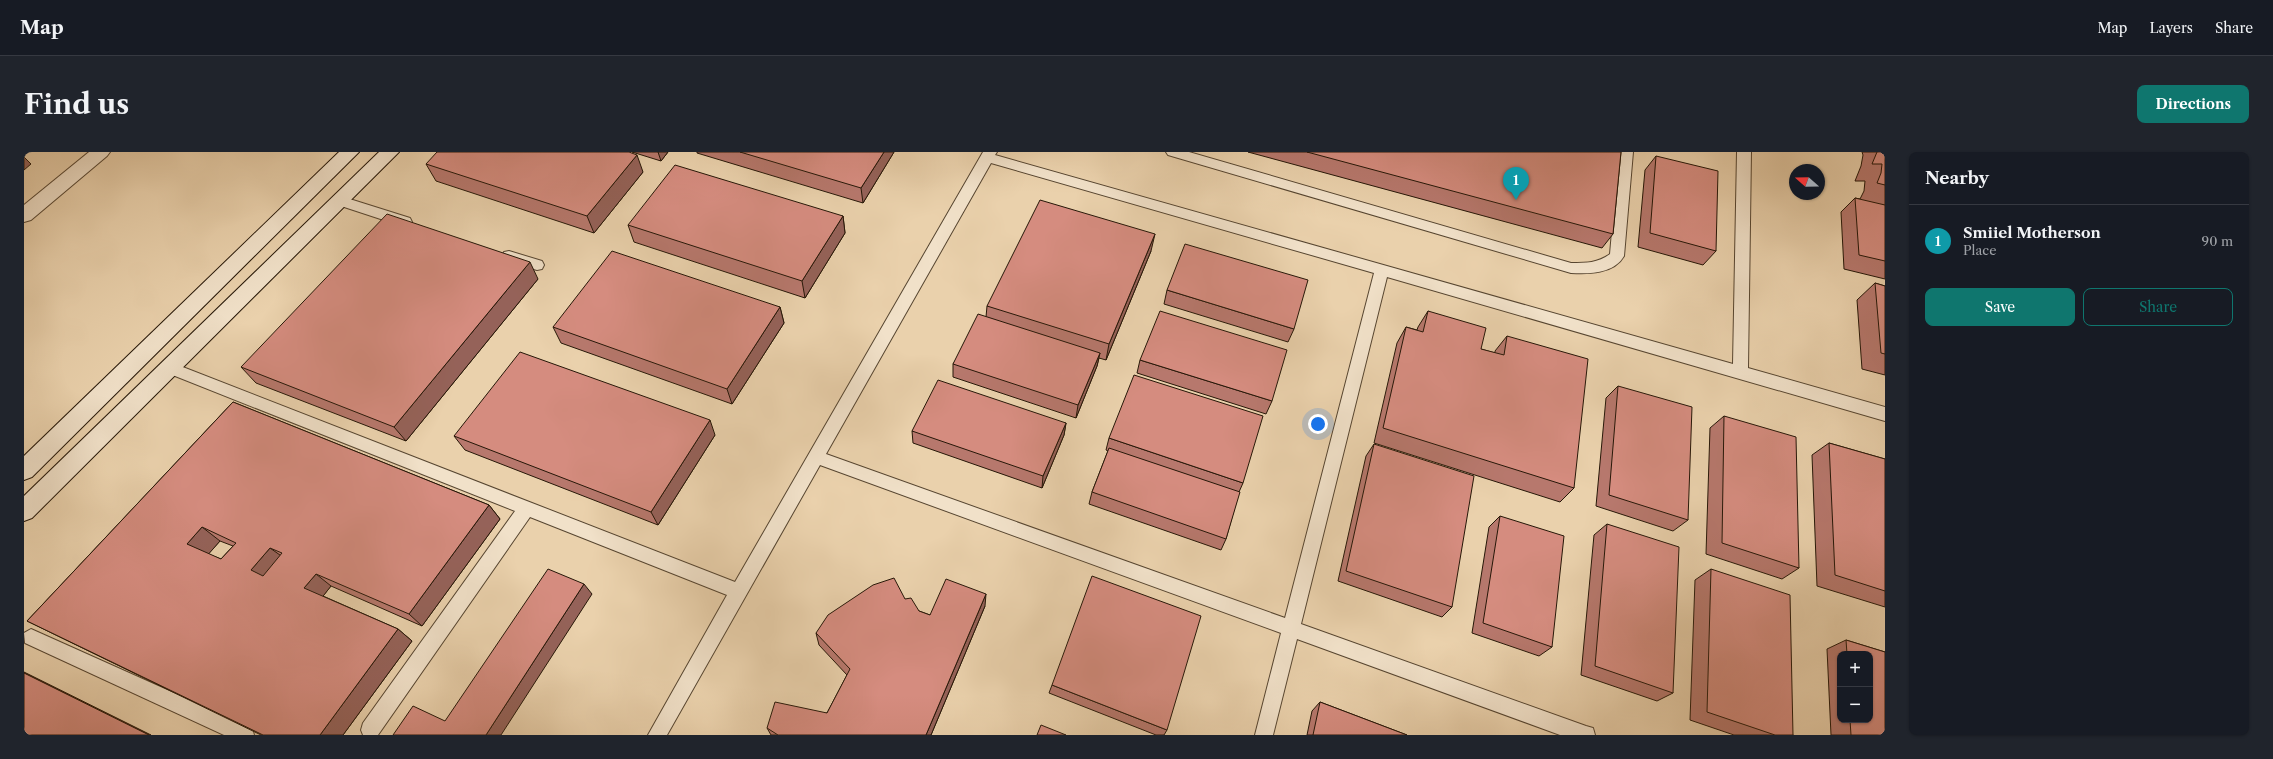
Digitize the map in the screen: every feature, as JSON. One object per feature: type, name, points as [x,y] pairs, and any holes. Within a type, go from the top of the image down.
[{"type":"street","points":[[24,215],[101,152]]},
{"type":"street","points":[[24,470],[350,152]]},
{"type":"street","points":[[24,511],[390,152]]},
{"type":"lane","points":[[1173,152],[1572,268],[1589,268],[1606,265],[1617,256],[1626,152]]},
{"type":"lane","points":[[1740,373],[1744,152]]},
{"type":"lane","points":[[658,735],[988,154],[1382,270],[1885,414]]},
{"type":"lane","points":[[340,201],[416,226]]},
{"type":"lane","points":[[499,253],[537,265]]},
{"type":"lane","points":[[1264,735],[1382,270]]},
{"type":"lane","points":[[170,368],[739,592]]},
{"type":"lane","points":[[816,457],[1586,735]]},
{"type":"lane","points":[[370,730],[527,508]]},
{"type":"lane","points":[[31,637],[245,735]]},
{"type":"building","points":[[437,152],[629,152],[637,155],[587,216],[426,164]]},
{"type":"building","points":[[740,152],[884,152],[861,188]]},
{"type":"building","points":[[1307,152],[1621,152],[1613,234]]},
{"type":"building","points":[[1877,152],[1885,152],[1885,185],[1877,183],[1881,173],[1882,164],[1872,164]]},
{"type":"building","points":[[1656,156],[1718,171],[1716,251],[1650,233]]},
{"type":"building","points":[[675,165],[843,216],[802,281],[628,225]]},
{"type":"building","points":[[1855,198],[1885,205],[1885,261],[1859,255]]},
{"type":"building","points":[[1040,200],[1155,234],[1109,344],[987,306]]},
{"type":"building","points":[[387,214],[530,262],[394,427],[241,367]]},
{"type":"building","points":[[1185,244],[1308,280],[1294,329],[1167,290]]},
{"type":"building","points":[[612,251],[780,307],[727,389],[553,327]]},
{"type":"building","points":[[1875,283],[1885,286],[1885,354],[1881,353]]},
{"type":"building","points":[[1160,311],[1287,350],[1272,401],[1140,360]]},
{"type":"building","points":[[1428,311],[1486,328],[1481,349],[1504,355],[1507,336],[1588,359],[1574,488],[1383,428],[1406,327],[1423,332]]},
{"type":"building","points":[[978,314],[1100,353],[1078,405],[953,364]]},
{"type":"building","points":[[520,352],[710,420],[651,512],[454,436]]},
{"type":"building","points":[[1134,375],[1263,416],[1243,483],[1109,438]]},
{"type":"building","points":[[938,380],[1066,423],[1043,476],[912,431]]},
{"type":"building","points":[[1618,386],[1692,407],[1688,520],[1609,495]]},
{"type":"building","points":[[233,402],[489,505],[409,614],[316,574],[304,588],[398,629],[320,735],[263,735],[27,621]],"holes":[[[202,527],[236,543],[221,559],[187,544]],[[270,548],[282,553],[263,576],[251,570]]]},
{"type":"building","points":[[1724,416],[1796,437],[1799,568],[1722,543]]},
{"type":"building","points":[[1829,443],[1885,459],[1885,591],[1835,575]]},
{"type":"building","points":[[1374,444],[1474,476],[1452,607],[1346,571]]},
{"type":"building","points":[[1109,448],[1240,492],[1226,539],[1092,492]]},
{"type":"building","points":[[1500,516],[1564,536],[1552,647],[1483,623]]},
{"type":"building","points":[[1607,524],[1679,547],[1673,693],[1595,666]]},
{"type":"building","points":[[548,569],[584,584],[486,735],[393,735],[413,706],[445,721]]},
{"type":"building","points":[[1711,569],[1790,595],[1793,735],[1775,735],[1707,712]]},
{"type":"building","points":[[1092,576],[1201,616],[1167,730],[1052,685]]},
{"type":"building","points":[[894,578],[905,599],[911,598],[919,611],[930,615],[946,579],[986,594],[926,735],[778,735],[767,728],[775,702],[827,713],[850,669],[816,633],[828,615],[873,585]]},
{"type":"building","points":[[1846,640],[1885,652],[1885,735],[1851,735],[1850,723],[1873,723],[1873,651],[1847,651]]},
{"type":"building","points":[[24,673],[149,735],[24,735]]},
{"type":"building","points":[[1320,702],[1407,735],[1313,735]]},
{"type":"building","points":[[1041,725],[1066,735],[1037,735]]},
{"type":"place","name":"Smiiel Motherson","points":[[1516,200]]}]
